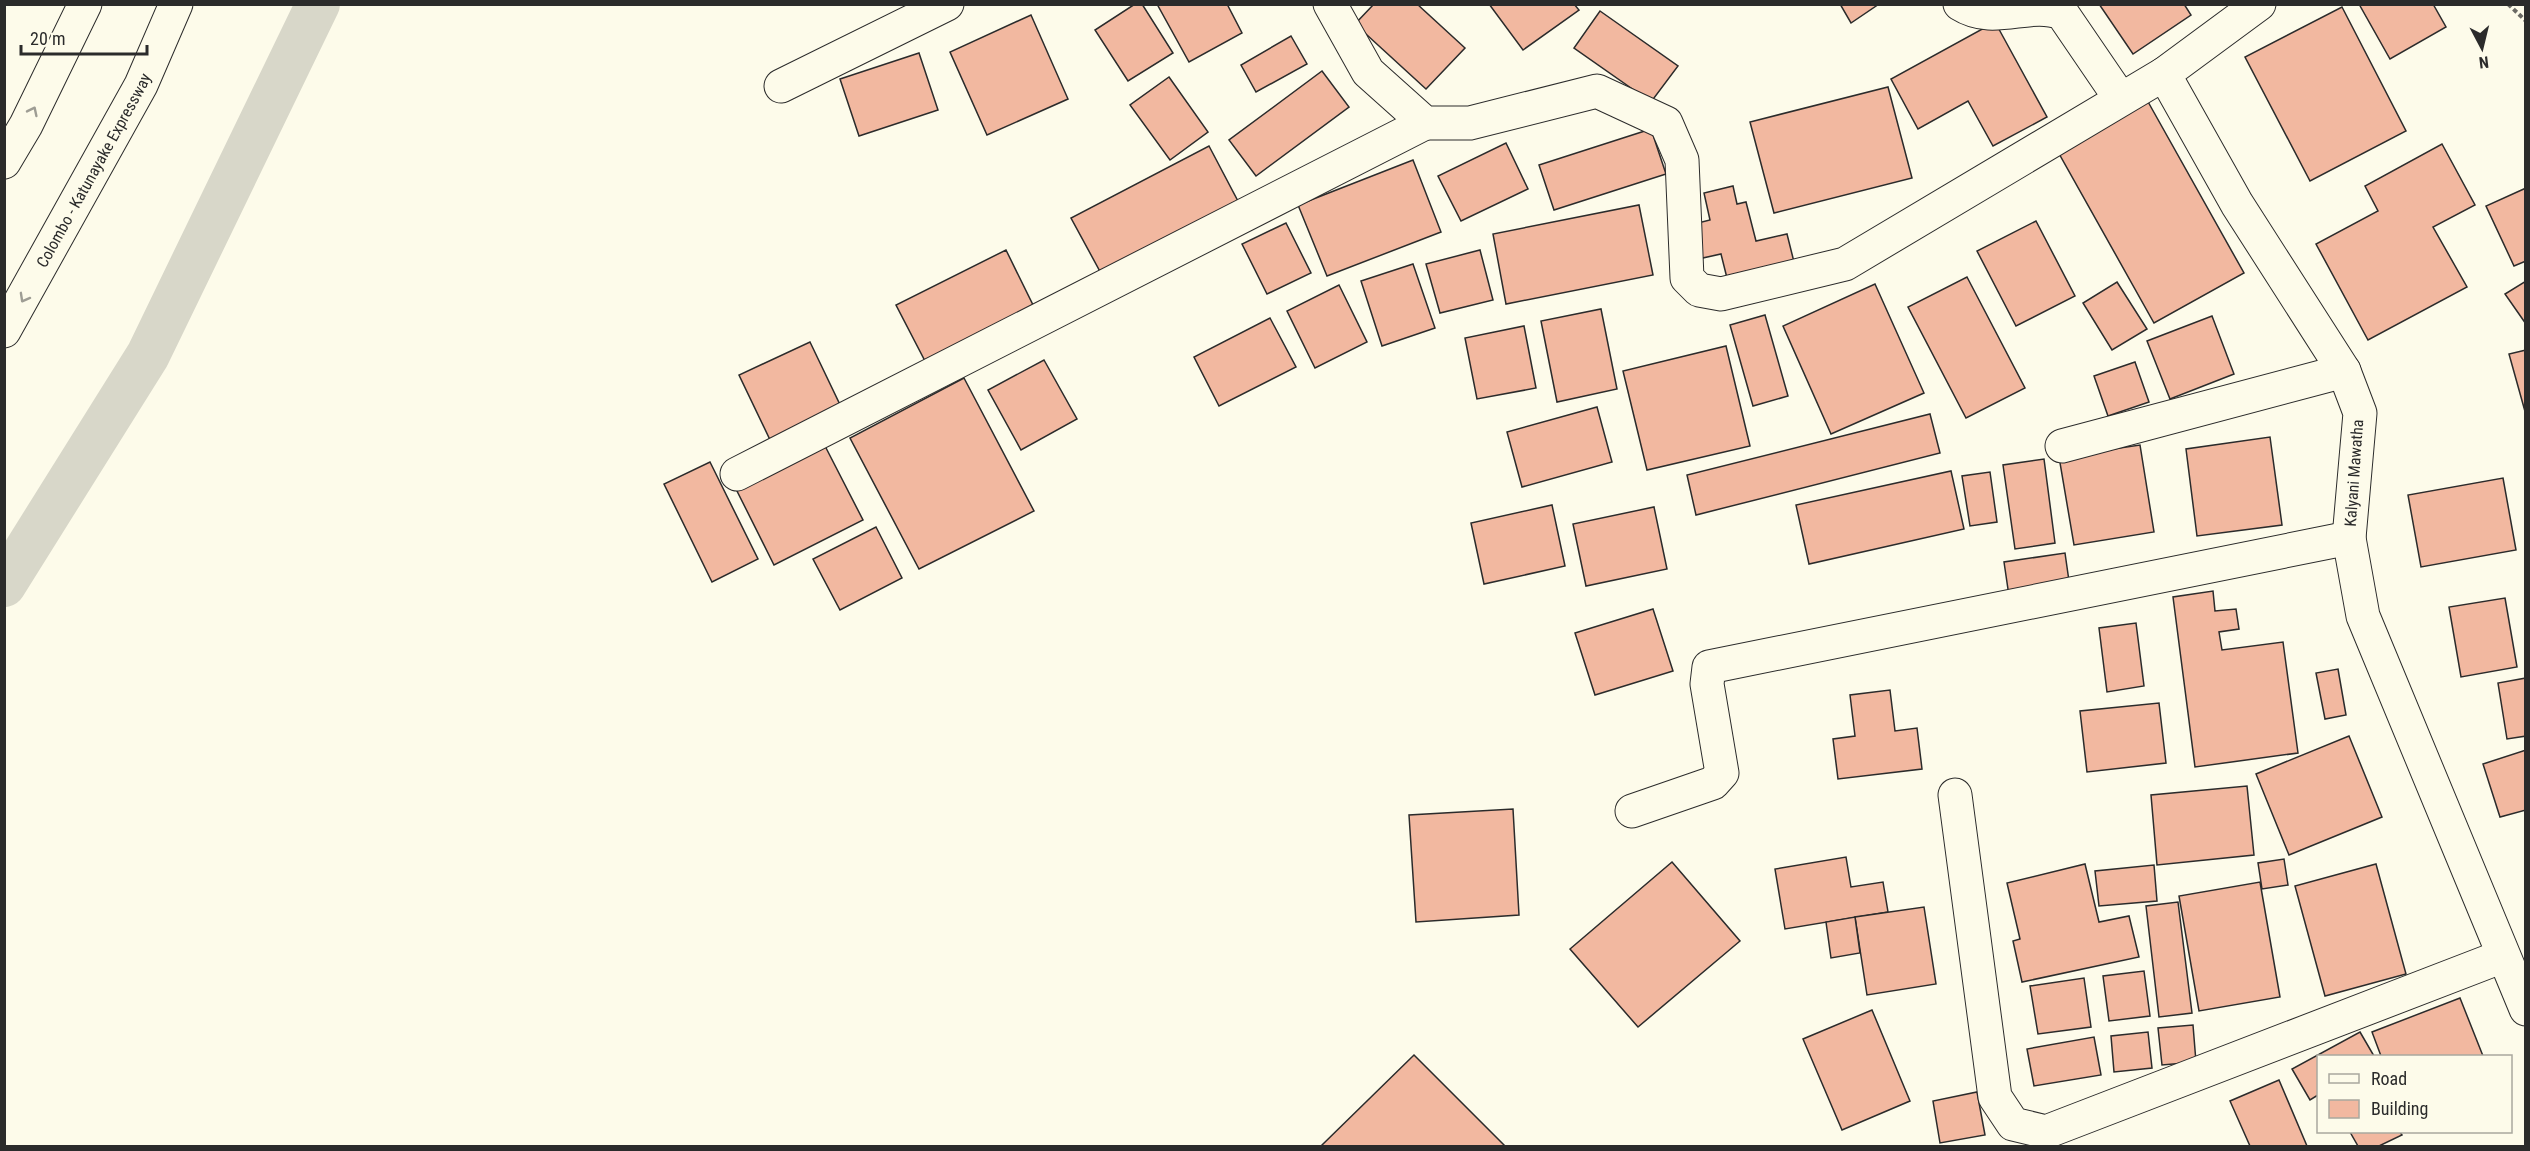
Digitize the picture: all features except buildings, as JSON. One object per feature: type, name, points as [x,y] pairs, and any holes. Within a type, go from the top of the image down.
[{"type":"main road","points":[[4,162],[26,125],[85,4]]},
{"type":"main road","name":"Colombo - Katunayake Expressway","points":[[4,331],[141,85],[176,4]]},
{"type":"main road","points":[[781,86],[947,4]]},
{"type":"main road","points":[[1330,4],[1368,72],[1425,123]]},
{"type":"main road","points":[[1960,4],[1980,15],[2051,8],[2062,13],[2120,98]]},
{"type":"main road","points":[[737,474],[1425,123],[1470,123],[1597,91],[1666,123],[1682,160],[1688,278],[1699,290],[1721,294],[1845,264],[2120,98],[2164,74],[2259,4]]},
{"type":"main road","name":"Kalyani Mawatha","points":[[2164,74],[2237,204],[2344,371],[2360,413],[2349,538],[2363,616],[2526,1009]]},
{"type":"main road","points":[[2062,446],[2344,371]]},
{"type":"main road","points":[[1632,812],[1713,783],[1722,772],[1707,684],[1709,667],[2349,538]]},
{"type":"main road","points":[[1955,795],[1995,1097],[2013,1124],[2046,1132],[2503,956]]},
{"type":"path","points":[[2508,4],[2526,21]]},
{"type":"waterway","points":[[4,585],[148,355],[318,4]]}]
